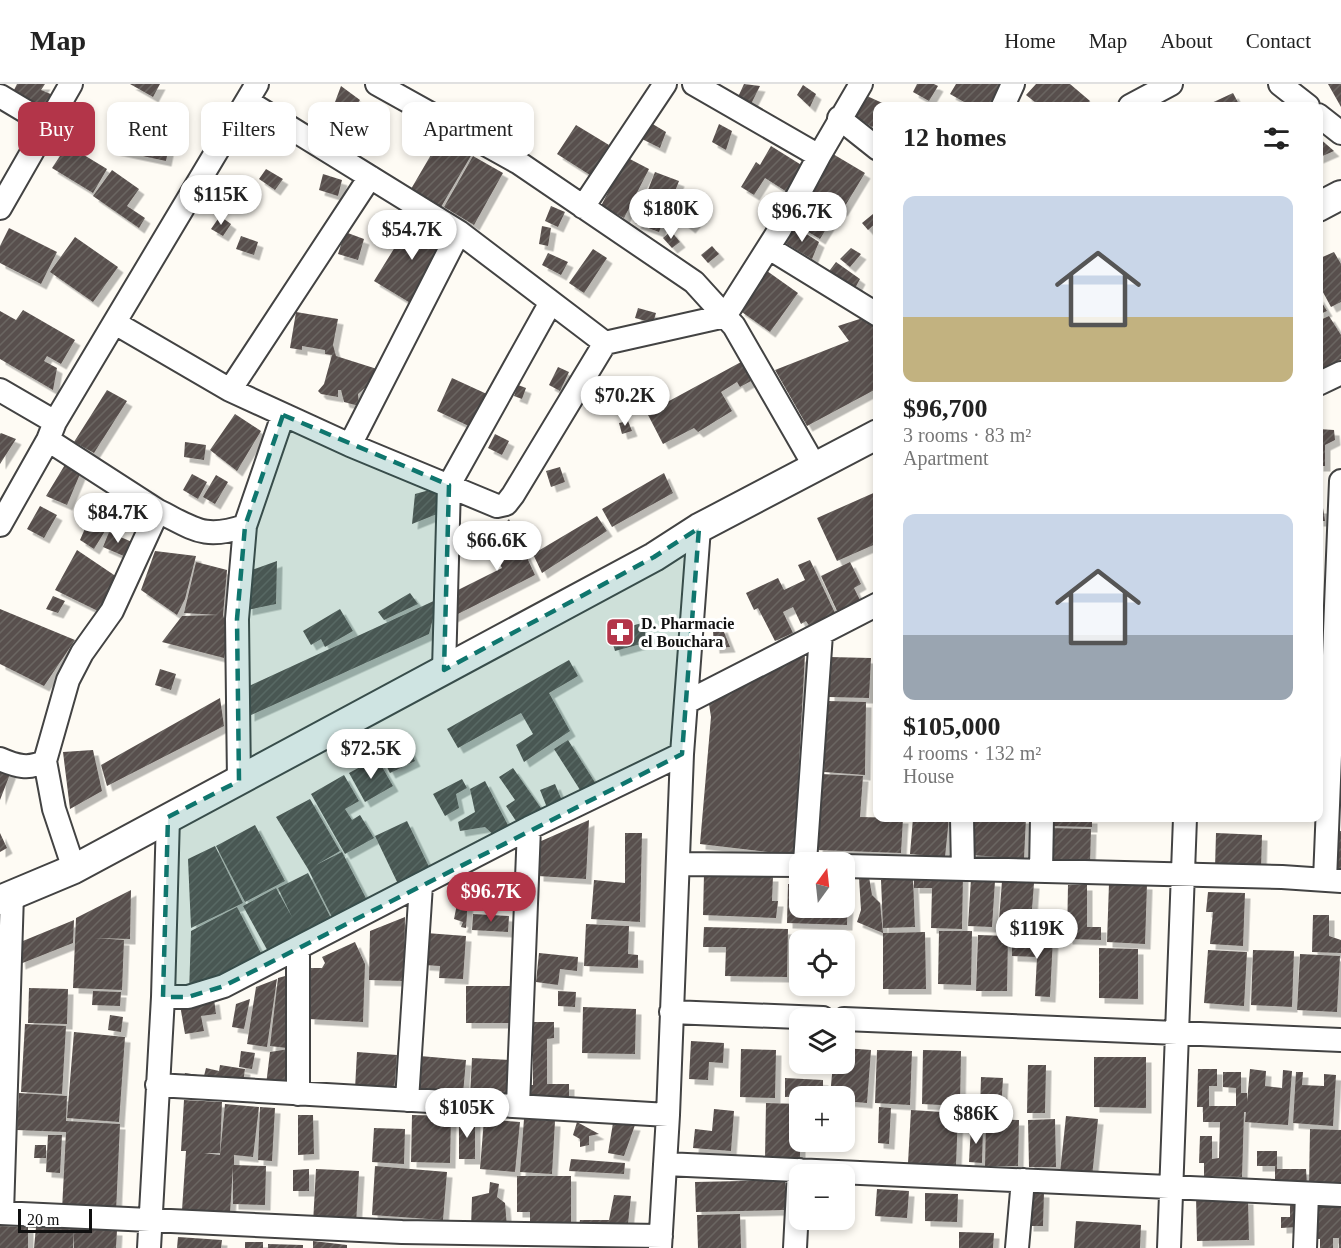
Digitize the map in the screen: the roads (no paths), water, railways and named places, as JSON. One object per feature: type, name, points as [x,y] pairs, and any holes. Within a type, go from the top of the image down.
[{"type":"street","points":[[60,102],[71,84]]},
{"type":"street","points":[[377,84],[519,163],[694,282],[734,326],[814,465]]},
{"type":"street","points":[[583,207],[664,84]]},
{"type":"street","points":[[694,84],[819,156]]},
{"type":"street","points":[[115,323],[230,390],[350,445],[497,506],[506,504],[605,343],[724,316],[769,248],[839,118],[861,84]]},
{"type":"street","points":[[1005,102],[1013,84]]},
{"type":"street","points":[[1280,84],[1303,102]]},
{"type":"street","points":[[0,525],[115,323],[252,93],[370,177],[459,232],[605,343]]},
{"type":"street","points":[[1141,102],[1164,94]]},
{"type":"street","points":[[0,96],[18,107]]},
{"type":"street","points":[[839,118],[873,145]]},
{"type":"street","points":[[1323,119],[1341,133]]},
{"type":"street","points":[[0,208],[28,156]]},
{"type":"street","points":[[230,390],[370,177]]},
{"type":"street","points":[[1323,204],[1341,195]]},
{"type":"street","points":[[350,445],[459,232]]},
{"type":"street","points":[[769,248],[873,312]]},
{"type":"street","points":[[444,670],[449,485],[551,302]]},
{"type":"street","points":[[1323,382],[1341,373]]},
{"type":"street","points":[[0,390],[158,512],[202,531],[221,534],[245,526]]},
{"type":"street","points":[[239,781],[237,619],[245,526],[283,414]]},
{"type":"street","points":[[699,528],[682,753],[668,1115],[660,1242],[401,1240],[150,1221],[1,1213],[6,897],[74,869],[654,558],[699,528],[814,465],[873,436]]},
{"type":"street","points":[[855,866],[1333,880],[1341,481]]},
{"type":"street","points":[[74,869],[54,809],[45,761],[68,680],[82,653],[112,611],[158,512]]},
{"type":"street","points":[[687,702],[873,607]]},
{"type":"street","points":[[806,852],[821,634]]},
{"type":"street","points":[[163,997],[206,993],[298,950],[529,828],[682,753]]},
{"type":"street","points":[[0,759],[23,766],[36,766],[45,761]]},
{"type":"street","points":[[149,1248],[163,997],[168,818]]},
{"type":"street","points":[[962,822],[963,869]]},
{"type":"street","points":[[1041,871],[1042,822]]},
{"type":"street","points":[[1169,1248],[1185,822]]},
{"type":"street","points":[[518,1105],[529,828]]},
{"type":"street","points":[[679,864],[789,865]]},
{"type":"street","points":[[407,1100],[421,885]]},
{"type":"street","points":[[298,950],[298,1094]]},
{"type":"street","points":[[671,1012],[789,1017]]},
{"type":"street","points":[[855,1020],[1178,1035],[1341,1040]]},
{"type":"street","points":[[157,1085],[668,1115]]},
{"type":"street","points":[[665,1164],[789,1170]]},
{"type":"street","points":[[855,1172],[1341,1195]]},
{"type":"street","points":[[1017,1248],[1023,1180]]},
{"type":"street","points":[[1305,1248],[1307,1194]]},
{"type":"street","points":[[795,1248],[796,1230]]},
{"type":"place","name":"D. Pharmacie el Bouchara","points":[[620,632]]}]
